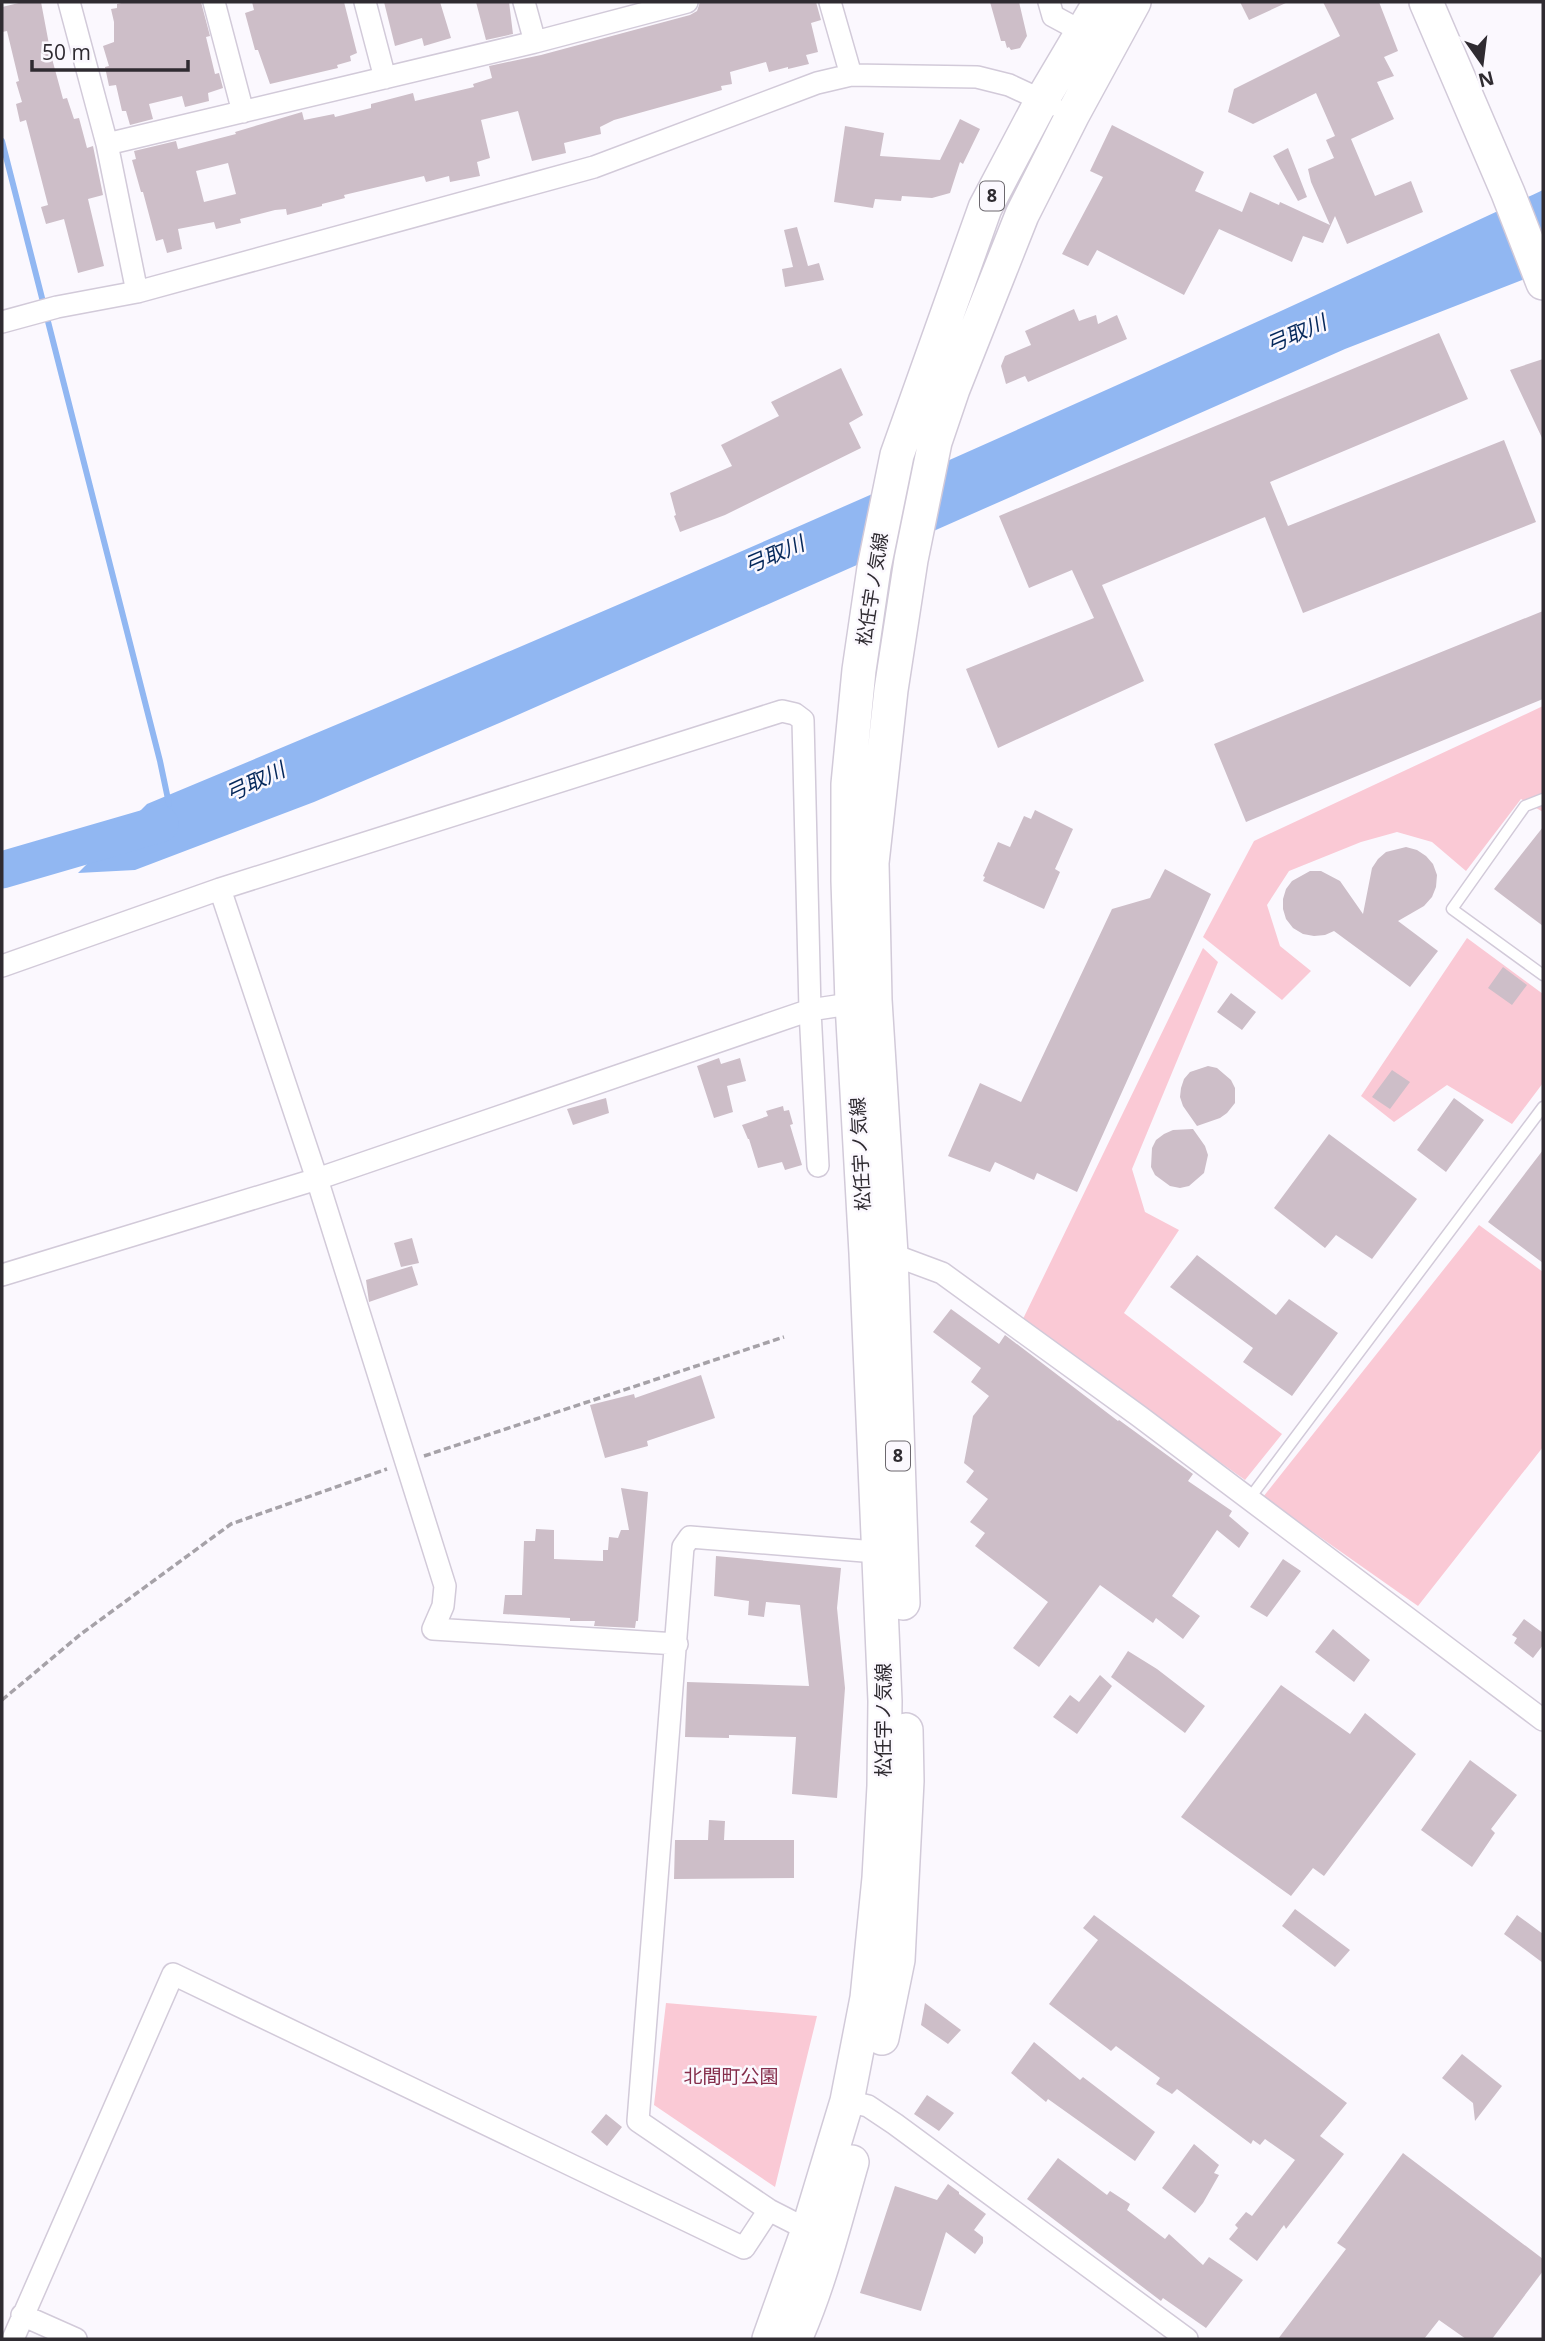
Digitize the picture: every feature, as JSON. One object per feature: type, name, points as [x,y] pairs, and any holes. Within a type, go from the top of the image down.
[{"type":"main road","name":"松任宇ノ気線","points":[[864,1001],[872,863],[891,690],[911,561],[935,442],[953,389],[1023,215],[1073,114],[1096,39],[1100,2]]},
{"type":"main road","name":"松任宇ノ気線","points":[[794,2339],[803,2322],[818,2236],[898,1960],[904,1860],[907,1782],[889,1553],[878,1253],[864,1001],[848,784],[859,670],[874,568],[897,455],[985,208],[1042,100],[1096,39],[1134,2]]},
{"type":"main road","points":[[1426,2],[1508,193],[1543,283]]},
{"type":"main road","name":"松任宇ノ気線","points":[[769,2339],[818,2236]]},
{"type":"street","points":[[69,2],[107,145],[138,292]]},
{"type":"street","points":[[214,2],[243,112]]},
{"type":"street","points":[[365,2],[385,78]]},
{"type":"street","points":[[524,2],[534,42]]},
{"type":"street","points":[[830,2],[851,75]]},
{"type":"street","points":[[1049,2],[1053,16],[1096,39]]},
{"type":"street","points":[[107,145],[534,42],[681,3]]},
{"type":"street","points":[[2,322],[57,307],[138,292],[594,167],[817,83],[851,75],[977,77],[1009,85],[1073,114]]},
{"type":"street","points":[[2,966],[220,889],[782,710],[794,713],[803,720],[810,1010],[818,1166]]},
{"type":"street","points":[[220,889],[317,1179],[445,1586],[443,1606],[433,1629],[677,1644]]},
{"type":"street","points":[[2,1275],[317,1179],[810,1010],[864,1001]]},
{"type":"street","points":[[878,1253],[942,1273],[1543,1720]]},
{"type":"street","points":[[818,2236],[769,2210],[638,2121],[683,1547],[690,1537],[889,1553]]},
{"type":"street","points":[[13,2339],[173,1974],[744,2248],[769,2210]]},
{"type":"street","points":[[857,2104],[895,2124],[1187,2339]]},
{"type":"street","points":[[22,2315],[76,2339]]},
{"type":"lane","points":[[1543,799],[1525,806],[1452,909],[1543,975]]},
{"type":"lane","points":[[1249,1499],[1543,1107]]},
{"type":"path","points":[[2,1700],[81,1633],[231,1524],[405,1462],[784,1337]]},
{"type":"green space","points":[[1543,706],[1543,812],[1521,799],[1466,871],[1432,842],[1397,832],[1361,842],[1289,871],[1267,905],[1280,946],[1311,971],[1282,1000],[1203,937],[1254,841]]},
{"type":"green space","points":[[1467,938],[1543,994],[1543,1083],[1512,1124],[1447,1085],[1394,1122],[1361,1096]]},
{"type":"green space","points":[[1203,948],[1218,962],[1132,1169],[1145,1212],[1179,1230],[1124,1313],[1282,1434],[1245,1480],[1022,1321]]},
{"type":"green space","points":[[1479,1225],[1543,1272],[1543,1447],[1418,1606],[1263,1497]]},
{"type":"green space","name":"北間町公園","points":[[666,2003],[817,2016],[775,2187],[654,2105]]},
{"type":"water","points":[[1543,190],[1543,272],[1345,349],[504,721],[314,802],[135,870],[78,873],[147,804],[848,504],[1197,349]]},
{"type":"building","points":[[23,2],[41,2],[63,99],[67,98],[74,119],[79,118],[87,148],[93,146],[103,195],[88,199],[104,266],[78,273],[64,219],[46,224],[41,207],[48,205],[26,120],[20,122],[16,104],[22,102],[16,82],[19,81],[7,31],[2,32],[2,7]]},
{"type":"building","points":[[126,2],[201,2],[210,36],[206,37],[215,74],[219,73],[223,88],[208,93],[209,101],[185,107],[182,96],[149,104],[153,119],[130,125],[126,111],[122,111],[116,85],[109,86],[105,67],[109,66],[103,46],[114,42],[111,9]]},
{"type":"building","points":[[252,2],[344,2],[357,53],[350,56],[351,61],[337,65],[338,68],[270,84],[258,50],[255,50],[245,13],[254,10]]},
{"type":"building","points":[[384,2],[440,2],[451,38],[424,46],[422,38],[395,46]]},
{"type":"building","points":[[476,2],[509,2],[513,34],[486,40]]},
{"type":"building","points":[[700,2],[816,2],[821,20],[811,23],[818,52],[806,55],[809,64],[788,69],[769,72],[766,62],[730,72],[732,84],[721,86],[722,90],[614,120],[600,127],[601,134],[564,143],[566,153],[532,161],[518,111],[481,120],[490,158],[477,162],[480,176],[450,182],[449,176],[426,182],[424,176],[344,195],[345,198],[287,215],[286,209],[275,210],[240,219],[241,223],[216,229],[214,222],[178,229],[182,249],[167,253],[163,239],[156,241],[132,160],[136,159],[134,151],[176,141],[178,149],[236,134],[235,132],[302,112],[304,120],[334,114],[335,117],[413,93],[415,101],[474,87],[473,84],[492,78],[489,66],[541,55],[697,11]],"holes":[[[228,163],[236,194],[204,202],[196,171]]]},
{"type":"building","points":[[990,2],[1019,2],[1027,36],[1020,48],[1011,50],[1007,48],[1005,41],[1001,41]]},
{"type":"building","points":[[1240,2],[1288,2],[1249,20]]},
{"type":"building","points":[[1323,2],[1379,2],[1398,51],[1384,57],[1394,76],[1377,82],[1394,119],[1351,139],[1375,196],[1411,181],[1423,212],[1347,244],[1335,216],[1323,243],[1303,236],[1292,262],[1219,229],[1184,295],[1097,250],[1088,266],[1062,254],[1103,177],[1090,171],[1112,125],[1204,172],[1195,191],[1242,212],[1250,192],[1279,205],[1280,202],[1330,225],[1308,169],[1334,158],[1326,140],[1335,136],[1316,93],[1253,124],[1228,112],[1234,89],[1340,36]]},
{"type":"building","points":[[960,119],[980,129],[963,164],[960,162],[950,193],[932,198],[902,196],[901,201],[875,199],[873,208],[834,202],[845,126],[884,133],[880,156],[940,160]]},
{"type":"building","points":[[1288,148],[1307,197],[1298,201],[1273,156]]},
{"type":"building","points":[[797,227],[808,266],[819,263],[824,280],[785,287],[782,269],[793,267],[784,230]]},
{"type":"building","points":[[1074,309],[1079,321],[1096,315],[1098,324],[1117,315],[1127,339],[1028,382],[1025,376],[1006,384],[1001,366],[1005,356],[1031,345],[1025,331]]},
{"type":"building","points":[[1439,333],[1468,399],[1270,482],[1288,526],[1504,440],[1536,522],[1303,613],[1265,517],[1102,585],[1144,681],[998,748],[966,669],[1094,618],[1072,570],[1029,588],[999,516]]},
{"type":"building","points":[[1543,359],[1543,440],[1510,370]]},
{"type":"building","points":[[841,368],[863,415],[849,423],[861,448],[725,515],[680,532],[670,493],[732,466],[721,445],[779,416],[771,402]]},
{"type":"building","points":[[1543,611],[1543,699],[1246,822],[1214,744]]},
{"type":"building","points":[[1035,810],[1073,829],[1055,869],[1060,872],[1044,909],[983,881],[998,842],[1010,847],[1024,816],[1031,819]]},
{"type":"building","points":[[1543,827],[1543,926],[1494,889]]},
{"type":"building","points":[[1406,847],[1426,856],[1437,875],[1432,897],[1424,906],[1398,921],[1438,951],[1410,987],[1334,931],[1314,936],[1293,928],[1283,909],[1286,889],[1292,881],[1310,871],[1321,871],[1340,881],[1363,914],[1372,868],[1386,852]]},
{"type":"building","points":[[1165,869],[1211,894],[1077,1192],[1037,1173],[1034,1180],[995,1162],[990,1172],[948,1156],[980,1083],[1021,1102],[1112,909],[1150,898]]},
{"type":"building","points":[[1503,967],[1527,985],[1512,1005],[1488,988]]},
{"type":"building","points":[[1231,993],[1256,1012],[1242,1030],[1217,1012]]},
{"type":"building","points":[[719,1058],[721,1064],[740,1058],[746,1081],[727,1086],[733,1112],[714,1118],[697,1066]]},
{"type":"building","points":[[1208,1066],[1217,1068],[1231,1080],[1235,1088],[1235,1103],[1220,1118],[1197,1126],[1183,1106],[1181,1088],[1190,1072]]},
{"type":"building","points":[[1392,1070],[1410,1082],[1390,1109],[1372,1097]]},
{"type":"building","points":[[606,1098],[609,1113],[573,1125],[567,1109]]},
{"type":"building","points":[[1454,1098],[1484,1120],[1446,1172],[1417,1150]]},
{"type":"building","points":[[783,1106],[784,1111],[789,1110],[793,1124],[790,1125],[802,1165],[785,1170],[782,1162],[758,1168],[742,1125],[768,1116],[766,1111]]},
{"type":"building","points":[[1193,1129],[1208,1155],[1204,1173],[1189,1186],[1170,1186],[1155,1175],[1151,1167],[1152,1148],[1156,1140],[1164,1134],[1173,1130]]},
{"type":"building","points":[[1329,1134],[1417,1199],[1372,1259],[1336,1235],[1325,1248],[1274,1208]]},
{"type":"building","points":[[1543,1150],[1543,1263],[1488,1222]]},
{"type":"building","points":[[412,1238],[419,1263],[401,1267],[394,1243]]},
{"type":"building","points":[[1197,1255],[1276,1315],[1289,1299],[1338,1333],[1292,1396],[1243,1362],[1253,1348],[1170,1287]]},
{"type":"building","points":[[412,1266],[418,1285],[369,1302],[366,1280]]},
{"type":"building","points":[[951,1309],[999,1344],[1005,1335],[1193,1474],[1188,1481],[1232,1511],[1229,1516],[1249,1533],[1239,1548],[1217,1530],[1172,1596],[1200,1616],[1183,1639],[1156,1618],[1153,1623],[1100,1585],[1039,1667],[1013,1648],[1048,1602],[975,1546],[985,1533],[970,1522],[988,1499],[966,1482],[974,1471],[964,1463],[973,1416],[989,1396],[971,1382],[981,1368],[933,1332]]},
{"type":"building","points":[[701,1375],[715,1418],[647,1441],[648,1446],[605,1458],[590,1405],[634,1394],[635,1398]]},
{"type":"building","points":[[621,1488],[648,1492],[638,1621],[635,1628],[594,1626],[595,1621],[570,1621],[570,1618],[503,1614],[505,1595],[522,1595],[524,1541],[535,1541],[536,1529],[554,1530],[554,1559],[603,1561],[603,1550],[608,1550],[609,1537],[618,1538],[621,1530],[629,1530]]},
{"type":"building","points":[[716,1556],[841,1568],[837,1608],[845,1688],[837,1798],[792,1794],[796,1737],[685,1737],[687,1682],[809,1686],[800,1605],[766,1602],[764,1617],[748,1615],[749,1601],[714,1596]]},
{"type":"building","points":[[1283,1559],[1301,1571],[1267,1617],[1250,1607]]},
{"type":"building","points":[[1524,1619],[1543,1633],[1543,1645],[1533,1658],[1514,1643],[1517,1638],[1512,1635]]},
{"type":"building","points":[[1333,1629],[1370,1660],[1354,1682],[1315,1652]]},
{"type":"building","points":[[1128,1651],[1157,1669],[1205,1706],[1185,1733],[1111,1677]]},
{"type":"building","points":[[1100,1675],[1112,1686],[1077,1734],[1053,1717],[1070,1695],[1079,1702]]},
{"type":"building","points":[[1281,1685],[1350,1734],[1365,1713],[1416,1754],[1324,1876],[1313,1868],[1291,1896],[1181,1817]]},
{"type":"building","points":[[1470,1760],[1517,1795],[1491,1829],[1495,1833],[1472,1867],[1421,1830]]},
{"type":"building","points":[[709,1820],[725,1821],[724,1840],[794,1840],[794,1878],[674,1879],[675,1840],[708,1840]]},
{"type":"building","points":[[1295,1909],[1350,1950],[1335,1967],[1282,1926]]},
{"type":"building","points":[[1094,1915],[1347,2103],[1320,2136],[1344,2154],[1286,2229],[1284,2225],[1257,2261],[1229,2239],[1238,2228],[1235,2225],[1246,2212],[1252,2216],[1295,2160],[1265,2139],[1260,2145],[1253,2140],[1251,2144],[1177,2089],[1172,2094],[1156,2084],[1160,2078],[1116,2046],[1111,2051],[1049,2004],[1098,1940],[1083,1928]]},
{"type":"building","points":[[1517,1915],[1543,1934],[1543,1963],[1504,1934]]},
{"type":"building","points":[[925,2003],[961,2030],[948,2044],[921,2025]]},
{"type":"building","points":[[1034,2042],[1080,2080],[1083,2077],[1155,2132],[1135,2161],[1048,2099],[1046,2102],[1011,2073]]},
{"type":"building","points":[[1462,2054],[1502,2086],[1475,2121],[1473,2103],[1442,2078]]},
{"type":"building","points":[[927,2095],[954,2113],[939,2131],[914,2114]]},
{"type":"building","points":[[606,2114],[622,2127],[607,2146],[591,2132]]},
{"type":"building","points":[[1194,2144],[1219,2165],[1214,2173],[1219,2175],[1195,2213],[1162,2188]]},
{"type":"building","points":[[1403,2153],[1543,2259],[1543,2271],[1492,2339],[1466,2339],[1439,2320],[1424,2339],[1278,2339],[1346,2249],[1337,2243]]},
{"type":"building","points":[[1058,2158],[1107,2195],[1110,2191],[1130,2204],[1127,2210],[1165,2239],[1169,2234],[1203,2265],[1209,2257],[1243,2280],[1206,2328],[1163,2298],[1161,2301],[1027,2199]]},
{"type":"building","points":[[948,2184],[986,2214],[974,2230],[983,2237],[983,2243],[975,2254],[946,2232],[921,2311],[860,2293],[895,2186],[937,2200]]},
{"type":"waterway","points":[[2,141],[169,804]]},
{"type":"waterway","name":"弓取川","points":[[2,870],[160,824]]}]
